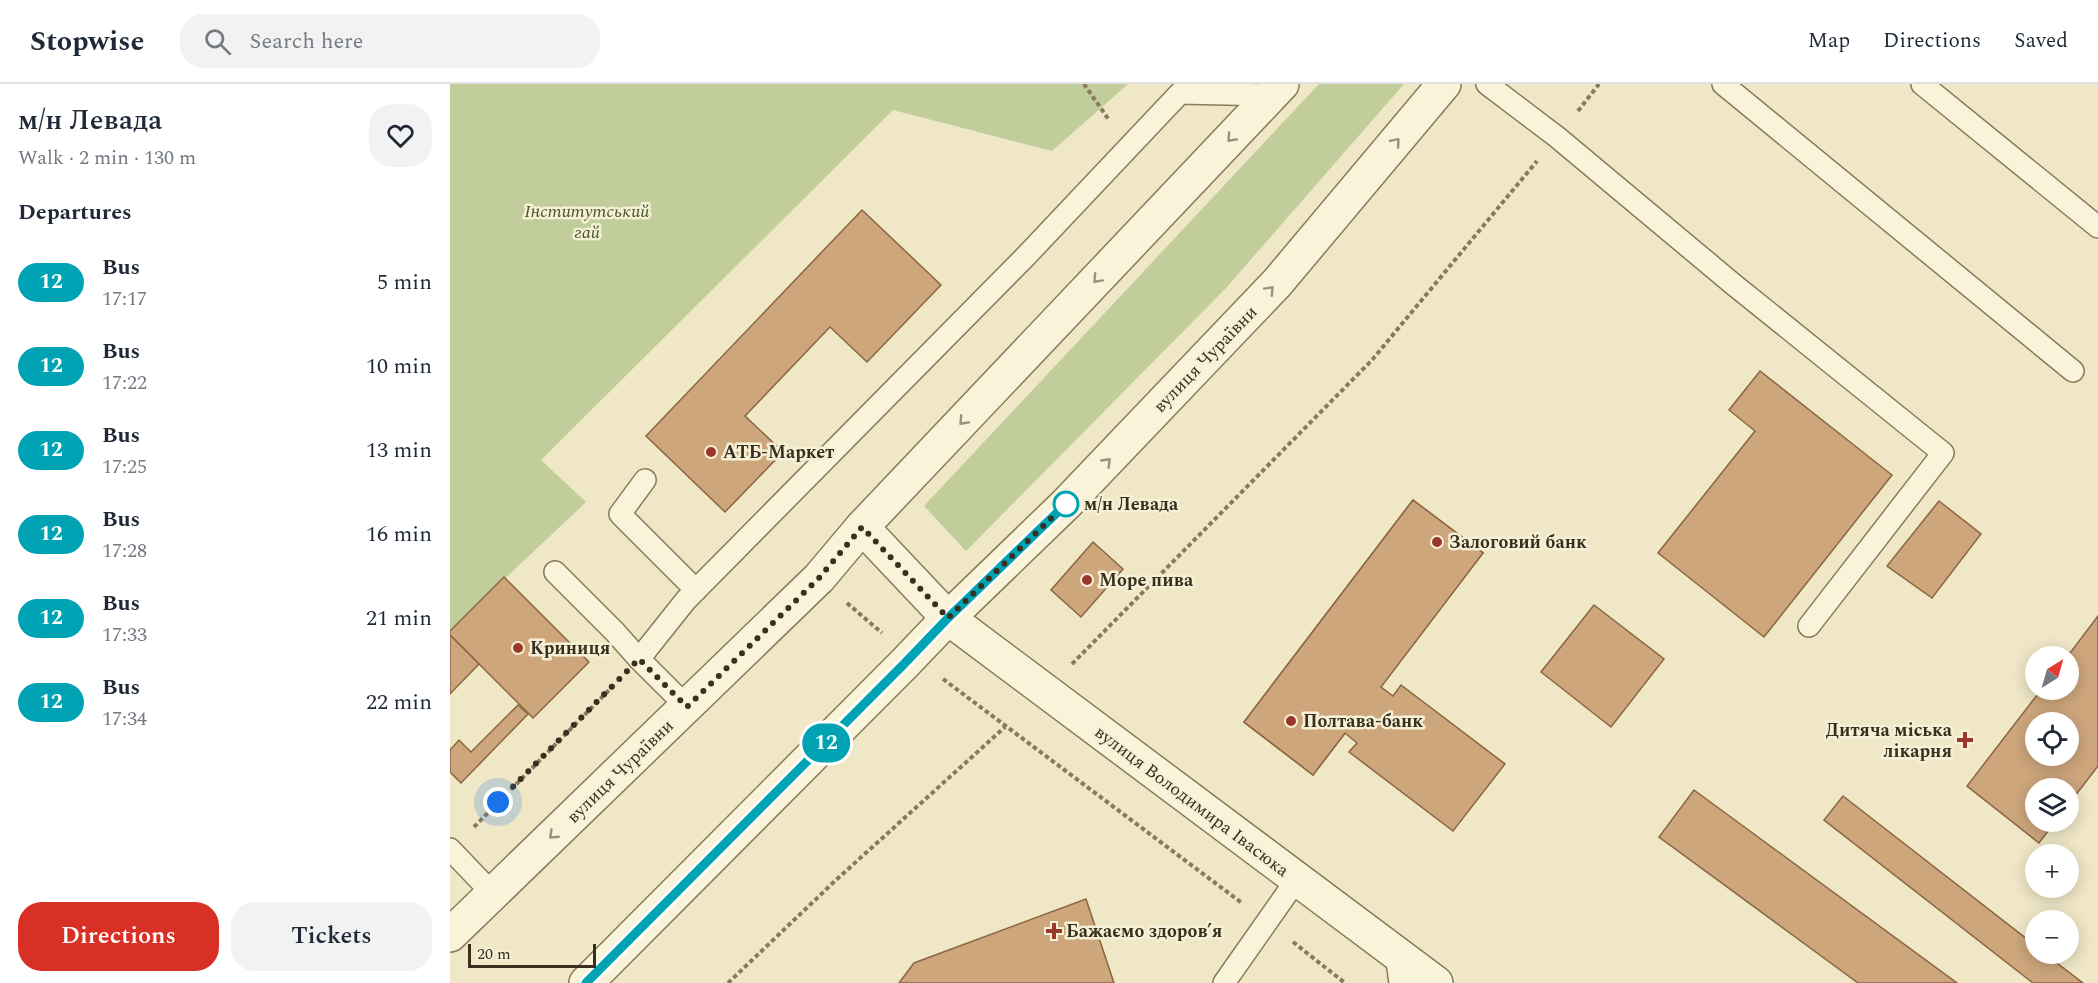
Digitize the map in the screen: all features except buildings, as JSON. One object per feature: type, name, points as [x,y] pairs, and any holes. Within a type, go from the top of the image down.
[{"type":"street","name":"вулиця Чураївни","points":[[586,983],[948,618],[1066,504],[1277,283],[1444,84]]},
{"type":"street","name":"вулиця Чураївни","points":[[450,935],[819,578],[862,527],[1276,90]]},
{"type":"street","points":[[862,527],[948,618]]},
{"type":"street","name":"вулиця Володимира Івасюка","points":[[948,618],[1297,879],[1398,968],[1437,983]]},
{"type":"lane","points":[[1487,84],[1557,137],[1733,284],[1943,453],[1809,626]]},
{"type":"lane","points":[[1723,84],[2073,371]]},
{"type":"lane","points":[[1922,84],[2098,226]]},
{"type":"lane","points":[[639,659],[696,590],[1027,255],[1180,93],[1276,90]]},
{"type":"lane","points":[[645,480],[620,514],[696,590]]},
{"type":"lane","points":[[555,573],[687,707]]},
{"type":"lane","points":[[450,849],[493,894]]},
{"type":"lane","points":[[1224,983],[1297,879]]},
{"type":"path","points":[[1084,84],[1128,147]]},
{"type":"path","points":[[1072,664],[1372,360],[1599,84]]},
{"type":"path","points":[[843,599],[883,634]]},
{"type":"path","points":[[450,849],[639,659]]},
{"type":"path","points":[[935,673],[1267,921],[1345,983]]},
{"type":"path","points":[[728,983],[844,873],[1005,727]]},
{"type":"green space","name":"Інститутський гай","points":[[450,84],[1128,84],[1052,151],[893,110],[541,460],[586,502],[450,631]]},
{"type":"green space","points":[[1319,84],[1404,84],[1226,288],[966,551],[924,506]]},
{"type":"bus line","name":"12","points":[[586,983],[948,618],[1066,504]]},
{"type":"place","name":"АТБ-Маркет","points":[[711,452]]},
{"type":"place","name":"м/н Левада","points":[[1066,504]]},
{"type":"place","name":"Залоговий банк","points":[[1437,542]]},
{"type":"place","name":"Море пива","points":[[1087,580]]},
{"type":"place","name":"Криниця","points":[[518,648]]},
{"type":"place","name":"Полтава-банк","points":[[1291,721]]},
{"type":"place","name":"Дитяча міська лікарня","points":[[1965,740]]},
{"type":"place","name":"Бажаємо здоровʼя","points":[[1054,931]]},
{"type":"route","points":[[498,802],[639,659],[687,707],[819,578],[862,527],[948,618],[1066,504]]}]
